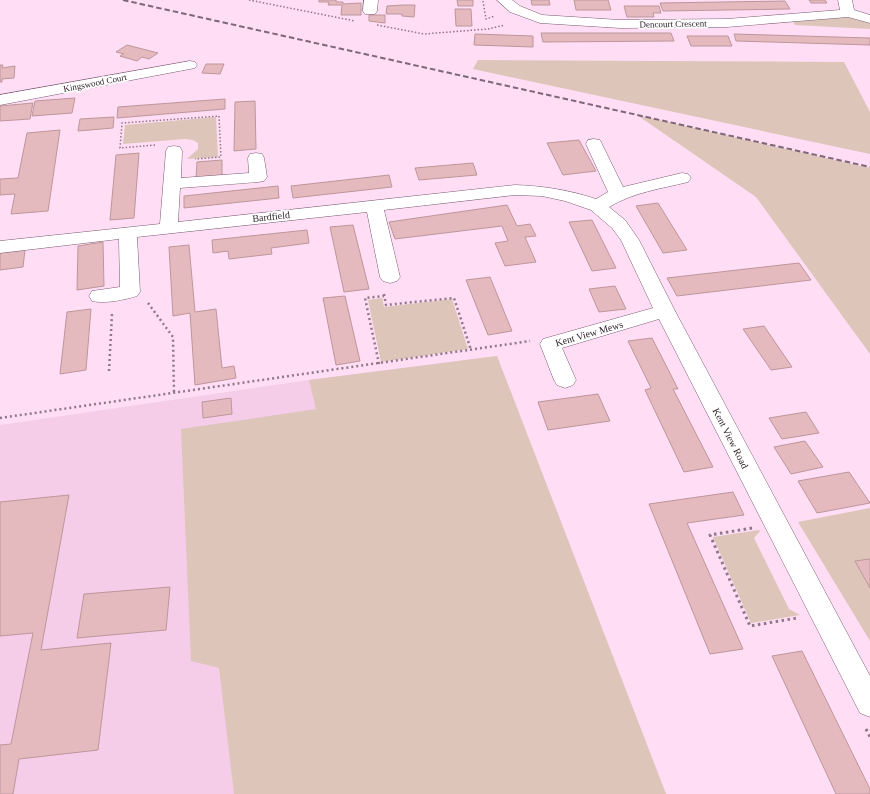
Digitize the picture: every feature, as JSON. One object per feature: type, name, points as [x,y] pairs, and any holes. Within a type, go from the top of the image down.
[{"type":"street","name":"Dencourt Crescent","points":[[504,0],[515,9],[540,19],[620,24],[727,23],[846,6]]},
{"type":"street","points":[[846,6],[870,19]]},
{"type":"street","name":"Kingswood Court","points":[[0,100],[190,65]]},
{"type":"street","points":[[594,144],[618,194]]},
{"type":"street","points":[[169,227],[174,152]]},
{"type":"street","points":[[171,184],[258,177],[256,158]]},
{"type":"street","points":[[597,206],[618,194],[640,187],[682,178]]},
{"type":"street","name":"Bardfield","points":[[0,247],[169,227],[515,190],[542,191],[569,196]]},
{"type":"street","name":"Kent View Road","points":[[569,196],[597,206],[619,224],[630,240],[867,714]]},
{"type":"street","points":[[374,205],[387,283]]},
{"type":"street","points":[[99,296],[130,292],[128,233]]},
{"type":"street","name":"Kent View Mews","points":[[565,380],[550,344],[665,311]]},
{"type":"path","points":[[249,0],[362,23]]},
{"type":"path","points":[[377,25],[424,34],[488,29],[508,24]]},
{"type":"path","points":[[387,283],[384,296],[386,305],[454,298],[471,350]]},
{"type":"path","points":[[379,364],[365,298],[384,296]]},
{"type":"path","points":[[148,301],[148,305],[166,326],[173,337],[174,393]]},
{"type":"path","points":[[109,371],[112,310]]},
{"type":"path","points":[[0,418],[531,341]]},
{"type":"path","points":[[754,527],[710,534],[750,626],[800,617]]},
{"type":"path","points":[[867,714],[870,737]]},
{"type":"shaded area","points":[[849,17],[870,22],[870,29],[795,25],[793,22]]},
{"type":"shaded area","points":[[478,60],[844,62],[870,112],[870,154],[473,69]]},
{"type":"shaded area","points":[[637,115],[870,168],[870,354],[756,197]]},
{"type":"shaded area","points":[[216,117],[218,157],[187,159],[198,149],[198,143],[193,140],[185,139],[123,144],[125,125]]},
{"type":"shaded area","points":[[382,298],[384,307],[452,299],[468,349],[381,362],[368,300]]},
{"type":"shaded area","points":[[497,356],[666,794],[0,794],[0,425],[309,380]]},
{"type":"shaded area","points":[[497,356],[666,794],[234,794],[219,668],[191,661],[181,429],[316,409],[309,380]]},
{"type":"shaded area","points":[[870,508],[870,641],[798,522]]},
{"type":"shaded area","points":[[760,531],[754,538],[789,609],[800,615],[751,623],[713,537]]},
{"type":"building","points":[[319,0],[336,0],[336,2],[343,2],[343,4],[361,3],[361,15],[341,15],[342,5],[328,5],[329,2],[319,2]]},
{"type":"building","points":[[457,0],[473,0],[473,6],[458,6]]},
{"type":"building","points":[[531,0],[549,0],[550,5],[532,5]]},
{"type":"building","points":[[574,0],[608,0],[611,10],[576,10]]},
{"type":"building","points":[[809,0],[825,0],[827,3],[811,3]]},
{"type":"building","points":[[785,1],[790,9],[663,11],[660,3]]},
{"type":"building","points":[[415,5],[414,17],[402,16],[402,14],[386,14],[387,6]]},
{"type":"building","points":[[624,6],[659,6],[661,13],[653,13],[654,17],[627,17]]},
{"type":"building","points":[[455,9],[471,9],[472,26],[456,26]]},
{"type":"building","points":[[369,15],[385,15],[385,23],[369,21]]},
{"type":"building","points":[[541,33],[671,33],[674,41],[543,42]]},
{"type":"building","points":[[475,34],[533,36],[533,47],[474,45]]},
{"type":"building","points":[[734,34],[870,38],[870,45],[736,41]]},
{"type":"building","points":[[687,36],[728,36],[732,46],[691,46]]},
{"type":"building","points":[[127,45],[158,53],[149,59],[142,57],[137,61],[120,56],[124,54],[116,52]]},
{"type":"building","points":[[206,64],[224,64],[220,74],[202,73]]},
{"type":"building","points":[[0,65],[3,65],[2,68],[15,66],[14,78],[2,79],[2,82],[0,82]]},
{"type":"building","points":[[75,98],[72,113],[32,116],[35,101]]},
{"type":"building","points":[[225,99],[225,109],[117,118],[118,107]]},
{"type":"building","points":[[255,101],[256,149],[234,151],[235,102]]},
{"type":"building","points":[[33,103],[30,119],[0,121],[0,106]]},
{"type":"building","points":[[114,117],[113,128],[78,131],[80,119]]},
{"type":"building","points":[[60,130],[48,211],[11,214],[15,194],[0,195],[0,179],[18,178],[27,133]]},
{"type":"building","points":[[579,140],[596,171],[563,175],[547,143]]},
{"type":"building","points":[[139,153],[134,218],[110,220],[116,155]]},
{"type":"building","points":[[222,160],[222,177],[196,179],[197,162]]},
{"type":"building","points":[[473,163],[477,175],[419,180],[415,168]]},
{"type":"building","points":[[389,175],[392,187],[293,198],[291,186]]},
{"type":"building","points":[[278,186],[279,198],[184,208],[184,196]]},
{"type":"building","points":[[658,203],[687,250],[663,253],[636,206]]},
{"type":"building","points":[[507,205],[517,226],[530,224],[536,236],[525,237],[536,262],[505,266],[495,243],[508,241],[502,226],[395,239],[389,222]]},
{"type":"building","points":[[592,220],[616,268],[592,271],[569,222]]},
{"type":"building","points":[[353,225],[369,289],[344,292],[330,227]]},
{"type":"building","points":[[307,230],[309,243],[271,248],[272,254],[229,259],[228,251],[213,253],[212,240]]},
{"type":"building","points":[[103,242],[104,286],[77,290],[78,246]]},
{"type":"building","points":[[189,245],[195,312],[216,309],[222,368],[234,366],[236,378],[195,385],[190,313],[173,316],[169,247]]},
{"type":"building","points":[[25,250],[23,267],[0,270],[0,253]]},
{"type":"building","points":[[799,263],[811,280],[677,296],[667,278]]},
{"type":"building","points":[[490,277],[512,331],[488,335],[466,280]]},
{"type":"building","points":[[615,286],[626,309],[599,312],[589,289]]},
{"type":"building","points":[[345,296],[360,361],[336,365],[323,298]]},
{"type":"building","points":[[91,309],[86,370],[60,374],[67,312]]},
{"type":"building","points":[[764,326],[792,367],[771,370],[743,329]]},
{"type":"building","points":[[652,338],[678,389],[673,389],[713,467],[684,472],[645,390],[651,388],[628,341]]},
{"type":"building","points":[[598,394],[610,421],[548,430],[538,402]]},
{"type":"building","points":[[231,398],[232,414],[203,418],[202,402]]},
{"type":"building","points":[[806,412],[819,433],[782,439],[769,418]]},
{"type":"building","points":[[805,441],[823,467],[791,474],[774,447]]},
{"type":"building","points":[[849,472],[870,503],[817,513],[798,481]]},
{"type":"building","points":[[733,492],[744,515],[687,523],[743,649],[710,654],[649,504]]},
{"type":"building","points":[[69,495],[41,650],[111,643],[98,750],[19,759],[13,794],[0,794],[0,745],[11,744],[33,633],[0,636],[0,502]]},
{"type":"building","points":[[870,559],[870,588],[855,561]]},
{"type":"building","points":[[170,587],[166,630],[77,638],[84,594]]},
{"type":"building","points":[[802,651],[870,789],[870,794],[836,794],[772,656]]},
{"type":"railway","points":[[123,0],[870,167]]}]
